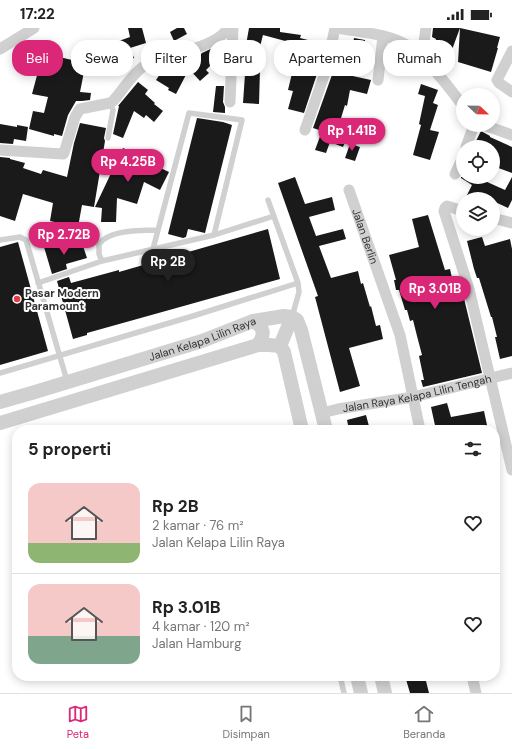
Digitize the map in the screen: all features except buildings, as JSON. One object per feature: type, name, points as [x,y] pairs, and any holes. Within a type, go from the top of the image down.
[{"type":"street","points":[[0,48],[34,28]]},
{"type":"street","points":[[0,150],[63,154],[75,117],[80,108],[110,104],[138,70],[146,65],[187,51],[218,38],[226,32],[228,28]]},
{"type":"street","points":[[230,102],[233,28]]},
{"type":"street","points":[[305,130],[326,70],[336,28],[370,33],[396,40]]},
{"type":"street","points":[[424,40],[426,28]]},
{"type":"street","points":[[378,80],[383,36]]},
{"type":"street","points":[[512,51],[498,80],[499,83],[512,92]]},
{"type":"street","points":[[438,76],[456,97]]},
{"type":"street","points":[[500,131],[512,135]]},
{"type":"street","name":"Jalan Berlin","points":[[349,190],[400,335],[419,425]]},
{"type":"street","points":[[456,209],[447,206],[444,211],[469,289],[512,470]]},
{"type":"street","points":[[500,220],[512,223]]},
{"type":"street","name":"Jalan Kelapa Lilin Raya","points":[[0,402],[202,341],[253,321],[284,316],[292,317]]},
{"type":"street","points":[[301,425],[284,352],[280,346],[292,317],[297,320],[301,330],[325,425]]},
{"type":"street","points":[[253,321],[262,328],[262,339],[258,345]]},
{"type":"street","name":"Jalan Kelapa Lilin Raya","points":[[0,423],[258,345],[269,344],[280,346]]},
{"type":"street","name":"Jalan Raya Kelapa Lilin Tengah","points":[[322,413],[413,397],[512,373]]},
{"type":"street","points":[[358,681],[361,693]]},
{"type":"street","points":[[382,681],[385,693]]},
{"type":"street","points":[[473,681],[476,693]]},
{"type":"lane","points":[[108,138],[113,110],[110,104]]},
{"type":"lane","points":[[153,249],[189,113],[242,120],[214,235]]},
{"type":"lane","points":[[268,200],[298,283],[299,292],[292,317]]},
{"type":"lane","points":[[38,284],[102,261],[214,235],[274,216]]},
{"type":"lane","points":[[102,261],[99,254],[99,244],[106,238],[116,233],[158,230]]},
{"type":"lane","points":[[0,240],[20,237],[26,240],[67,382]]},
{"type":"lane","points":[[0,373],[298,283]]},
{"type":"lane","points":[[341,681],[344,693]]},
{"type":"place","name":"Pasar Modern Paramount","points":[[17,299]]}]
